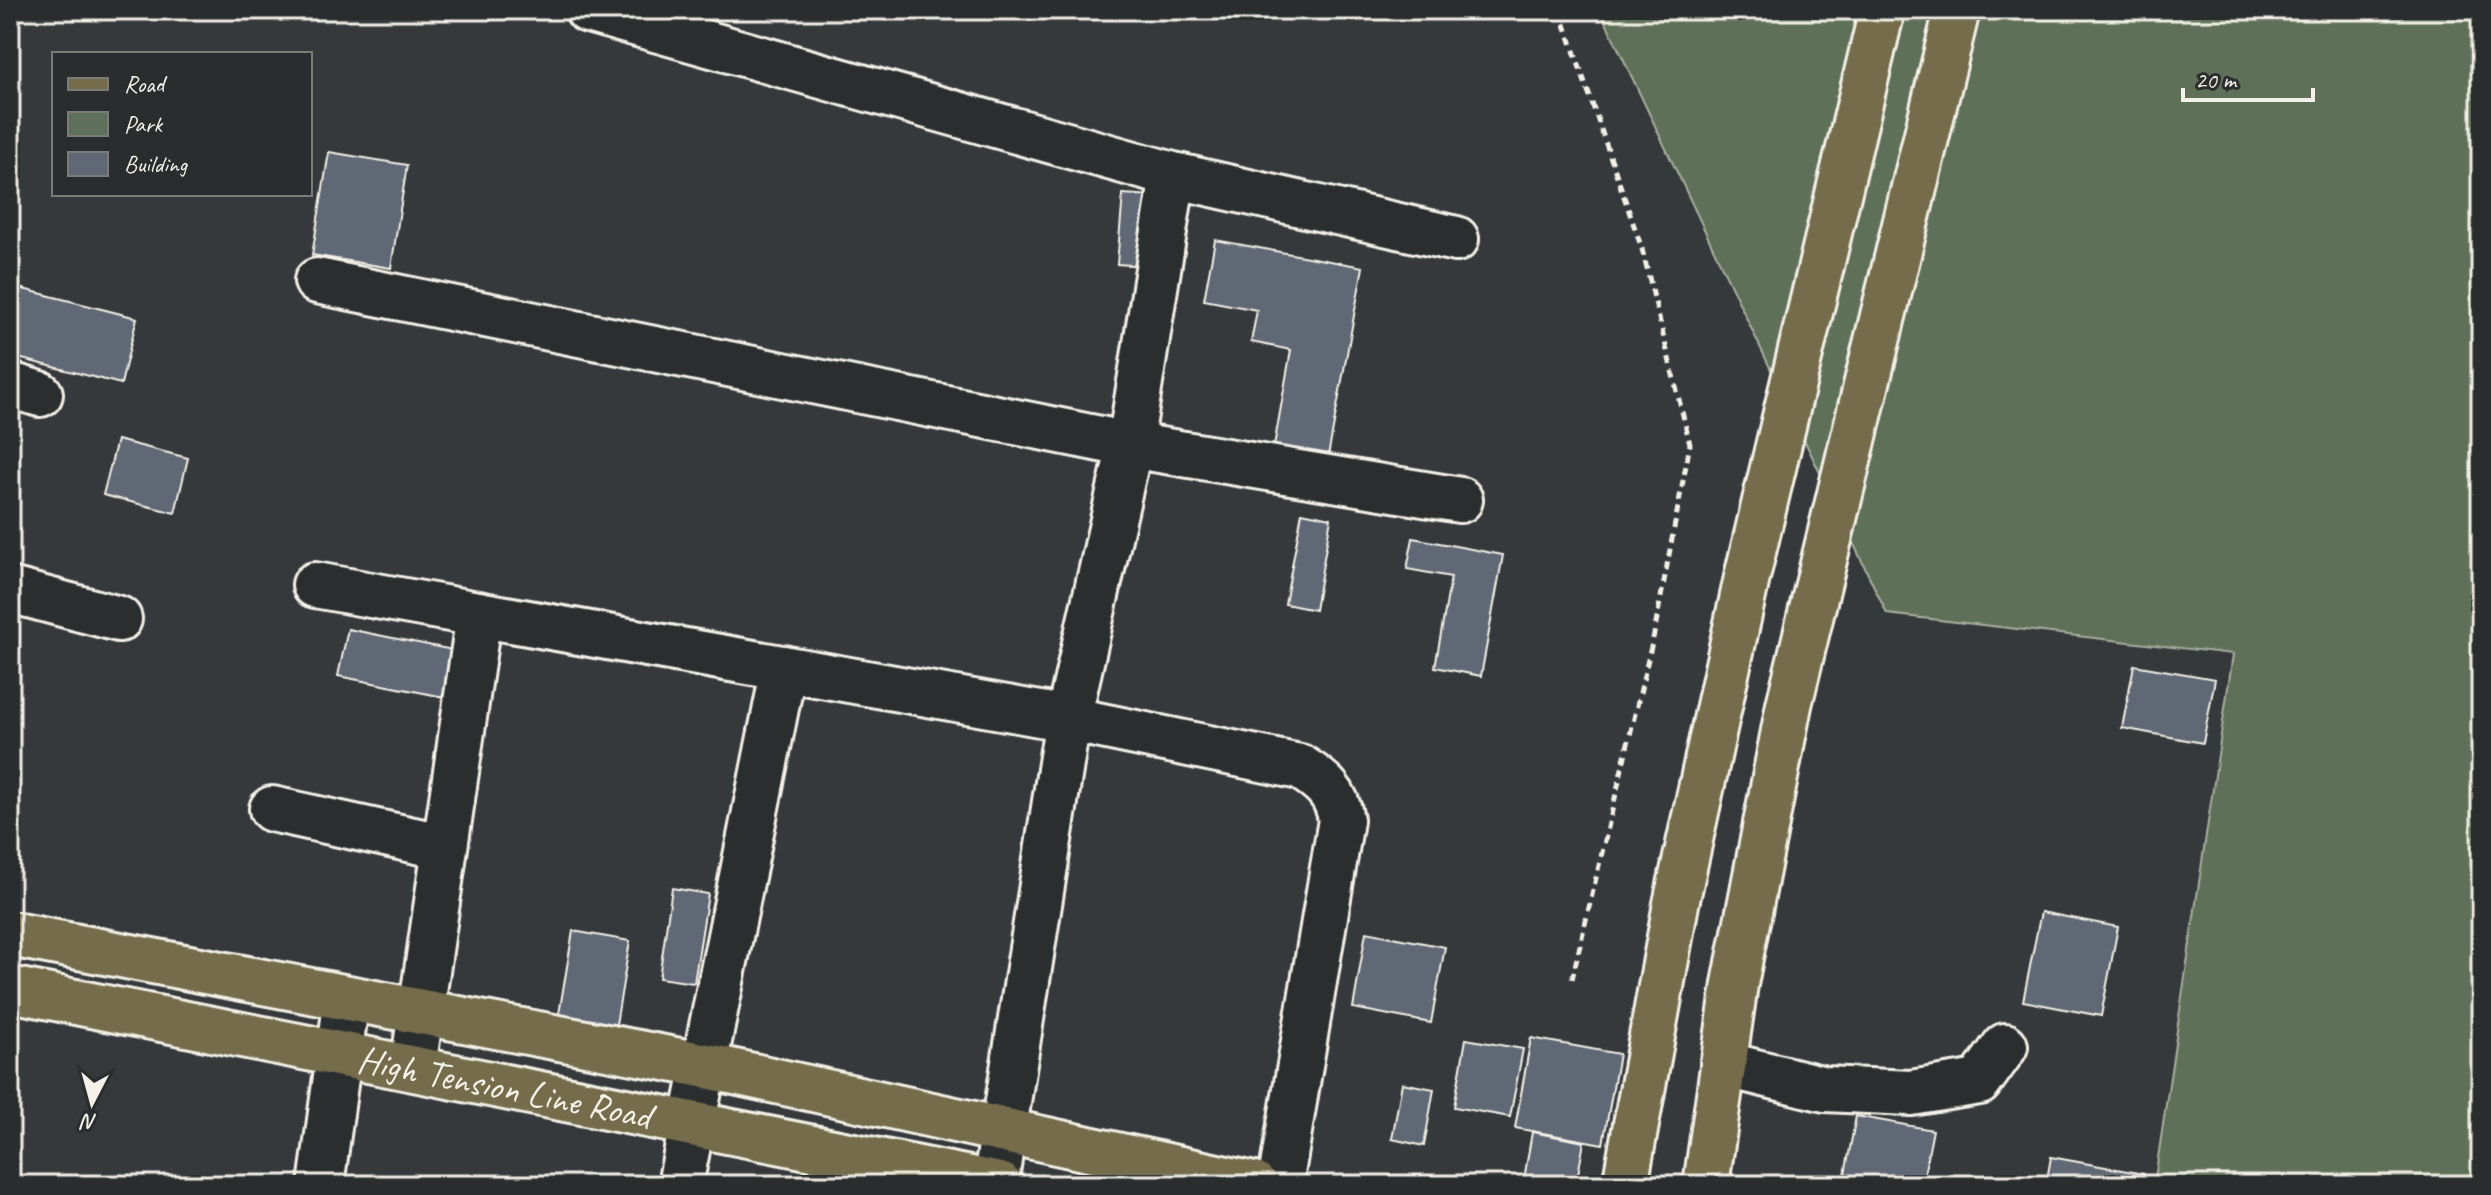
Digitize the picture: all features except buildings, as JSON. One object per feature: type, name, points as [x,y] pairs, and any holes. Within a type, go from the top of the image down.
[{"type":"main road","points":[[1625,1185],[1676,904],[1748,573],[1882,10]]},
{"type":"main road","points":[[1706,1185],[1735,984],[1789,705],[1957,10]]},
{"type":"main road","points":[[10,934],[707,1066],[1254,1185]]},
{"type":"main road","name":"High Tension Line Road","points":[[10,989],[693,1122],[997,1185]]},
{"type":"street","points":[[588,10],[1173,175],[1456,239]]},
{"type":"street","points":[[997,1185],[1068,719],[1130,445],[1173,175]]},
{"type":"street","points":[[317,281],[1130,445],[1460,500]]},
{"type":"street","points":[[315,585],[1068,719],[1300,767],[1334,794],[1341,820],[1280,1185]]},
{"type":"street","points":[[10,590],[119,619]]},
{"type":"street","points":[[413,1067],[479,614]]},
{"type":"street","points":[[680,1185],[707,1066],[784,668]]},
{"type":"street","points":[[272,809],[445,847]]},
{"type":"street","points":[[321,1185],[347,998]]},
{"type":"street","points":[[1723,1064],[1825,1089],[1911,1093],[1979,1082],[2005,1046]]},
{"type":"path","points":[[1560,10],[1642,249],[1690,444],[1654,634],[1572,979]]},
{"type":"green space","points":[[1600,10],[2481,10],[2481,1185],[2154,1185],[2233,654],[1887,614]]}]
